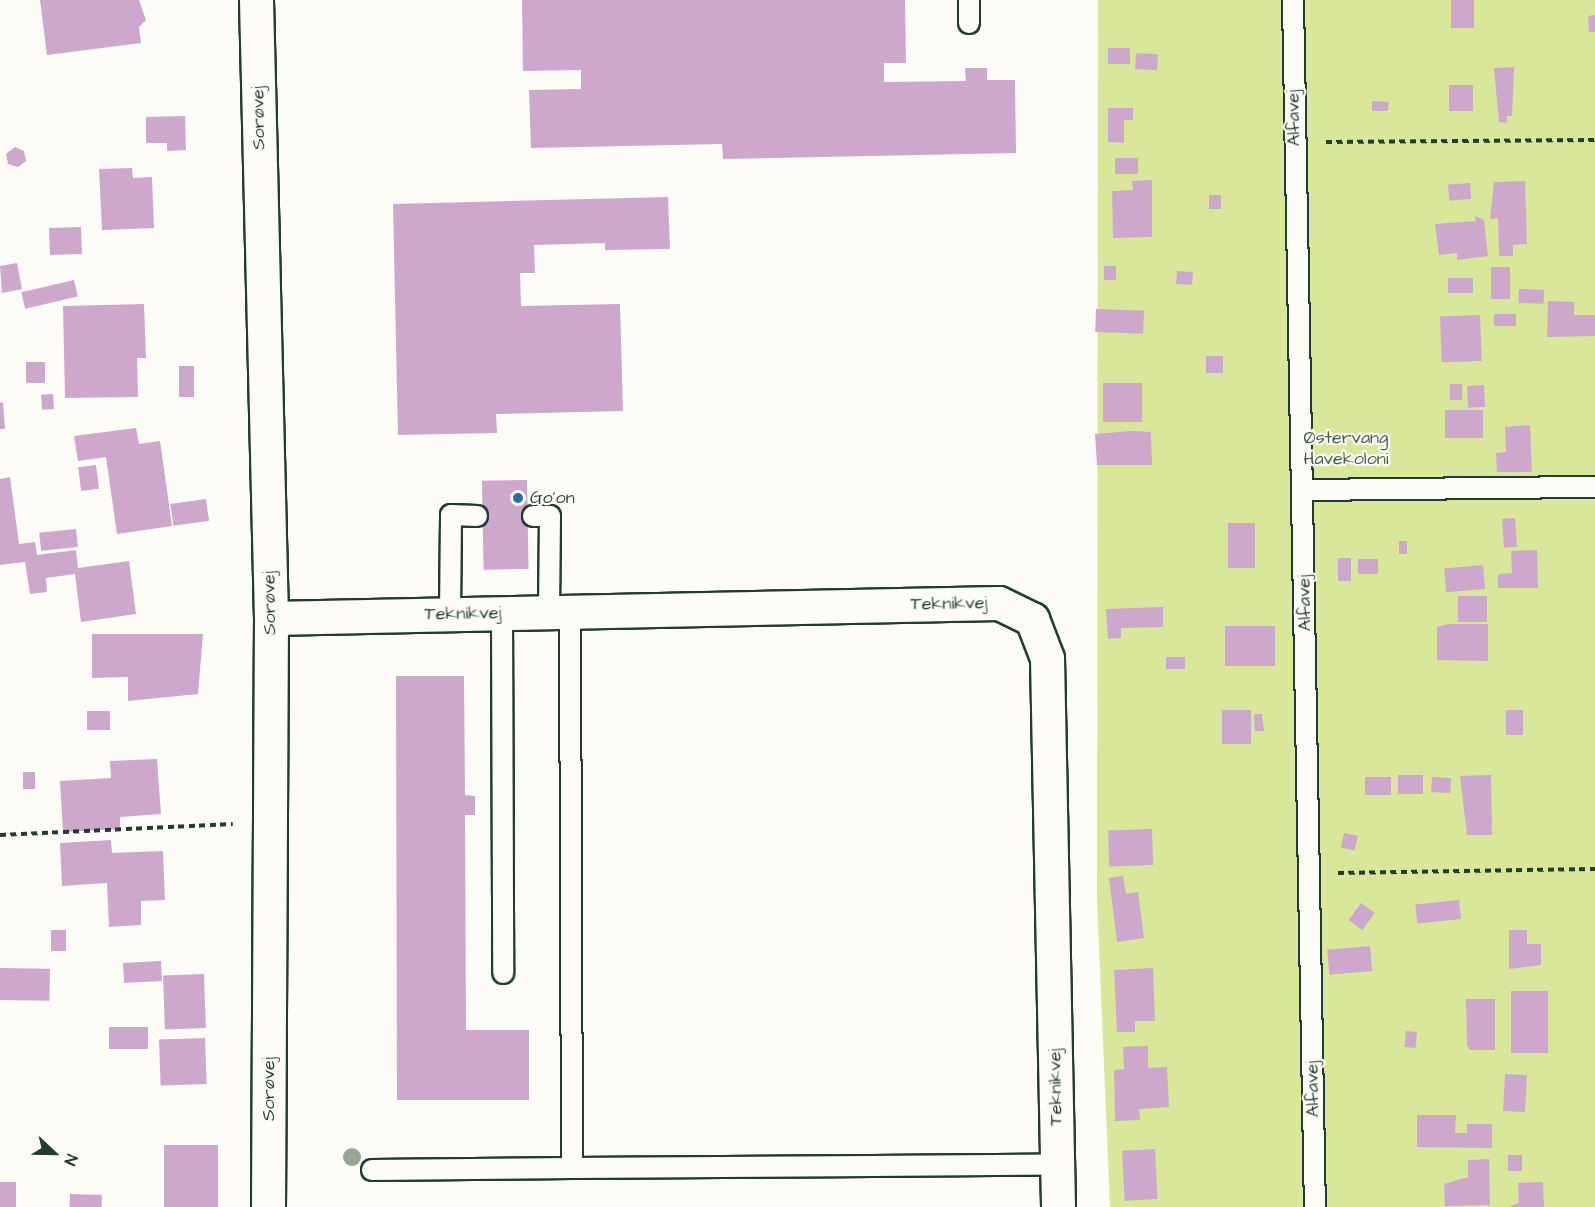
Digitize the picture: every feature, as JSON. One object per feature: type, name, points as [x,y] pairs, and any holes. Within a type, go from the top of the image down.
[{"type":"street","name":"Sorøvej","points":[[256,0],[271,618],[268,1207]]},
{"type":"street","name":"Teknikvej","points":[[271,618],[999,603],[1032,619],[1047,658],[1058,1207]]},
{"type":"lane","points":[[969,0],[969,23]]},
{"type":"lane","name":"Alfavej","points":[[1293,0],[1315,1207]]},
{"type":"lane","points":[[1303,490],[1595,487]]},
{"type":"lane","points":[[450,614],[451,516],[477,516]]},
{"type":"lane","points":[[533,516],[550,516],[559,612],[572,1168]]},
{"type":"lane","points":[[502,613],[502,973]]},
{"type":"lane","points":[[372,1170],[1058,1165]]},
{"type":"path","points":[[1294,142],[1595,140]]},
{"type":"path","points":[[0,835],[270,822]]},
{"type":"path","points":[[1310,874],[1595,869]]},
{"type":"green space","name":"Østervang Havekoloni","points":[[1098,0],[1595,0],[1595,1207],[1110,1207],[1097,899]]},
{"type":"building","points":[[40,0],[139,0],[146,20],[139,27],[141,43],[47,55]]},
{"type":"building","points":[[522,0],[905,0],[906,63],[884,63],[884,82],[966,81],[965,68],[987,68],[987,80],[1015,80],[1016,153],[723,159],[722,144],[531,148],[529,90],[581,89],[581,70],[523,71]]},
{"type":"building","points":[[1451,0],[1474,0],[1474,28],[1451,28]]},
{"type":"building","points":[[1595,15],[1595,32],[1589,32],[1588,16]]},
{"type":"building","points":[[1108,48],[1130,48],[1130,64],[1108,64]]},
{"type":"building","points":[[1136,53],[1158,54],[1157,70],[1135,69]]},
{"type":"building","points":[[1514,67],[1512,116],[1507,116],[1507,123],[1499,122],[1494,68]]},
{"type":"building","points":[[1449,85],[1473,85],[1473,111],[1449,111]]},
{"type":"building","points":[[1372,101],[1389,102],[1388,111],[1372,111]]},
{"type":"building","points":[[1108,108],[1133,108],[1133,120],[1124,120],[1124,143],[1108,142]]},
{"type":"building","points":[[185,116],[186,150],[167,151],[167,143],[146,143],[146,117]]},
{"type":"building","points":[[15,147],[24,151],[26,161],[18,167],[8,164],[6,154]]},
{"type":"building","points":[[1115,158],[1138,158],[1138,174],[1115,174]]},
{"type":"building","points":[[132,168],[133,178],[152,177],[154,228],[102,230],[99,169]]},
{"type":"building","points":[[1152,180],[1152,237],[1113,238],[1112,191],[1133,190],[1132,181]]},
{"type":"building","points":[[1525,181],[1527,244],[1513,245],[1513,256],[1499,256],[1498,218],[1490,219],[1494,182]]},
{"type":"building","points":[[1470,183],[1471,199],[1449,200],[1448,185]]},
{"type":"building","points":[[1209,195],[1221,195],[1221,209],[1209,209]]},
{"type":"building","points":[[668,197],[670,249],[605,250],[605,243],[534,245],[535,273],[520,273],[521,306],[620,304],[623,411],[496,414],[497,433],[398,435],[393,204]]},
{"type":"building","points":[[1475,216],[1484,220],[1488,256],[1457,260],[1457,253],[1439,255],[1435,224],[1476,221]]},
{"type":"building","points":[[81,227],[82,254],[50,255],[49,228]]},
{"type":"building","points":[[17,263],[22,289],[2,293],[0,266]]},
{"type":"building","points":[[1104,266],[1116,266],[1116,280],[1104,280]]},
{"type":"building","points":[[1491,267],[1510,267],[1510,299],[1491,299]]},
{"type":"building","points":[[1177,271],[1193,272],[1192,285],[1176,284]]},
{"type":"building","points":[[1448,278],[1473,278],[1473,293],[1448,293]]},
{"type":"building","points":[[74,280],[78,297],[25,309],[21,292]]},
{"type":"building","points":[[1519,289],[1544,290],[1543,304],[1519,303]]},
{"type":"building","points":[[1548,301],[1574,302],[1574,315],[1595,315],[1595,336],[1547,337]]},
{"type":"building","points":[[144,304],[146,358],[137,358],[138,397],[65,398],[63,306]]},
{"type":"building","points":[[1096,309],[1144,311],[1143,334],[1095,332]]},
{"type":"building","points":[[1494,314],[1516,314],[1516,326],[1494,326]]},
{"type":"building","points":[[1480,315],[1482,361],[1442,362],[1440,316]]},
{"type":"building","points":[[1206,356],[1223,356],[1223,373],[1206,373]]},
{"type":"building","points":[[26,362],[45,362],[45,383],[26,383]]},
{"type":"building","points":[[179,366],[194,366],[194,397],[179,397]]},
{"type":"building","points":[[1103,383],[1142,383],[1142,422],[1103,422]]},
{"type":"building","points":[[1450,384],[1462,384],[1462,400],[1450,400]]},
{"type":"building","points":[[1484,385],[1485,407],[1468,408],[1467,386]]},
{"type":"building","points":[[53,394],[54,409],[42,410],[41,395]]},
{"type":"building","points":[[3,402],[5,429],[0,429],[0,403]]},
{"type":"building","points":[[1445,410],[1483,410],[1483,438],[1445,438]]},
{"type":"building","points":[[1530,425],[1532,472],[1497,472],[1496,453],[1506,452],[1505,427]]},
{"type":"building","points":[[136,428],[139,444],[160,441],[172,526],[117,534],[106,457],[78,461],[74,436]]},
{"type":"building","points":[[1151,432],[1152,465],[1097,465],[1095,434]]},
{"type":"building","points":[[96,465],[99,489],[81,491],[78,467]]},
{"type":"building","points":[[10,477],[19,544],[35,542],[37,555],[76,550],[78,568],[129,561],[136,614],[81,622],[75,574],[46,578],[47,592],[30,594],[25,562],[0,565],[0,479]]},
{"type":"building","points":[[527,480],[529,569],[484,570],[482,481]]},
{"type":"building","points":[[206,499],[209,521],[173,526],[170,504]]},
{"type":"building","points":[[1515,518],[1517,547],[1504,548],[1502,519]]},
{"type":"building","points":[[1228,523],[1255,523],[1255,568],[1228,568]]},
{"type":"building","points":[[76,529],[78,547],[41,551],[39,533]]},
{"type":"building","points":[[1399,541],[1407,541],[1407,554],[1399,554]]},
{"type":"building","points":[[1537,550],[1538,588],[1498,588],[1498,574],[1512,573],[1511,551]]},
{"type":"building","points":[[1338,558],[1351,558],[1351,581],[1338,581]]},
{"type":"building","points":[[1358,559],[1378,559],[1378,574],[1358,574]]},
{"type":"building","points":[[1483,565],[1485,589],[1446,592],[1444,568]]},
{"type":"building","points":[[1458,596],[1487,596],[1487,622],[1458,622]]},
{"type":"building","points":[[1163,607],[1163,627],[1121,628],[1121,638],[1108,639],[1106,609]]},
{"type":"building","points":[[1448,624],[1488,624],[1488,661],[1437,660],[1437,627]]},
{"type":"building","points":[[1225,626],[1275,626],[1275,666],[1225,666]]},
{"type":"building","points":[[92,634],[203,634],[198,694],[128,701],[128,677],[92,678]]},
{"type":"building","points":[[1166,657],[1185,657],[1185,669],[1166,669]]},
{"type":"building","points":[[396,676],[464,676],[465,795],[475,796],[475,815],[465,815],[466,1030],[529,1030],[529,1100],[397,1100]]},
{"type":"building","points":[[1222,710],[1251,710],[1251,744],[1222,744]]},
{"type":"building","points":[[1506,710],[1523,710],[1523,735],[1506,735]]},
{"type":"building","points":[[87,711],[110,711],[110,730],[87,730]]},
{"type":"building","points":[[1254,714],[1262,714],[1264,731],[1255,731]]},
{"type":"building","points":[[157,759],[161,814],[120,817],[120,829],[63,832],[60,781],[111,778],[110,761]]},
{"type":"building","points":[[23,772],[35,772],[35,789],[23,789]]},
{"type":"building","points":[[1398,775],[1423,775],[1423,794],[1398,794]]},
{"type":"building","points":[[1491,775],[1492,835],[1467,835],[1460,776]]},
{"type":"building","points":[[1365,777],[1391,777],[1391,795],[1365,795]]},
{"type":"building","points":[[1432,777],[1451,778],[1450,793],[1431,792]]},
{"type":"building","points":[[1152,829],[1153,865],[1109,867],[1108,831]]},
{"type":"building","points":[[1344,833],[1358,836],[1355,851],[1341,848]]},
{"type":"building","points":[[111,840],[112,853],[163,851],[165,900],[141,901],[141,925],[109,927],[107,883],[62,886],[60,843]]},
{"type":"building","points":[[1123,876],[1126,894],[1138,892],[1144,938],[1117,942],[1109,878]]},
{"type":"building","points":[[1459,900],[1461,919],[1417,923],[1415,905]]},
{"type":"building","points":[[1361,903],[1375,913],[1362,930],[1349,920]]},
{"type":"building","points":[[51,930],[66,930],[66,951],[51,951]]},
{"type":"building","points":[[1509,930],[1527,930],[1527,944],[1541,944],[1541,965],[1509,969]]},
{"type":"building","points":[[1370,946],[1372,971],[1329,975],[1327,950]]},
{"type":"building","points":[[161,961],[162,981],[124,983],[123,963]]},
{"type":"building","points":[[0,968],[50,969],[49,1001],[0,1000]]},
{"type":"building","points":[[1153,968],[1155,1021],[1135,1021],[1135,1032],[1117,1032],[1114,970]]},
{"type":"building","points":[[204,974],[206,1028],[165,1029],[163,975]]},
{"type":"building","points":[[1511,991],[1548,991],[1548,1053],[1511,1053]]},
{"type":"building","points":[[1466,999],[1495,999],[1495,1050],[1470,1050],[1467,1045]]},
{"type":"building","points":[[109,1027],[148,1027],[148,1049],[109,1049]]},
{"type":"building","points":[[1406,1031],[1417,1032],[1416,1048],[1405,1047]]},
{"type":"building","points":[[205,1038],[207,1084],[161,1086],[159,1040]]},
{"type":"building","points":[[1148,1046],[1148,1068],[1167,1067],[1169,1107],[1139,1109],[1140,1120],[1115,1121],[1114,1070],[1124,1069],[1123,1047]]},
{"type":"building","points":[[1505,1074],[1527,1075],[1525,1112],[1503,1111]]},
{"type":"building","points":[[1417,1115],[1456,1115],[1455,1133],[1467,1133],[1467,1124],[1492,1124],[1492,1148],[1417,1147]]},
{"type":"building","points":[[164,1145],[218,1145],[218,1207],[164,1207]]},
{"type":"building","points":[[1155,1149],[1158,1199],[1125,1201],[1122,1151]]},
{"type":"building","points":[[1508,1155],[1522,1155],[1522,1171],[1508,1171]]},
{"type":"building","points":[[1489,1159],[1490,1205],[1445,1206],[1444,1184],[1468,1177],[1468,1160]]},
{"type":"building","points":[[0,1182],[16,1182],[16,1207],[0,1207]]},
{"type":"building","points":[[1543,1182],[1544,1207],[1508,1207],[1519,1203],[1518,1183]]},
{"type":"building","points":[[70,1194],[102,1195],[102,1207],[70,1207]]},
{"type":"place","name":"Go'on","points":[[518,498]]}]
